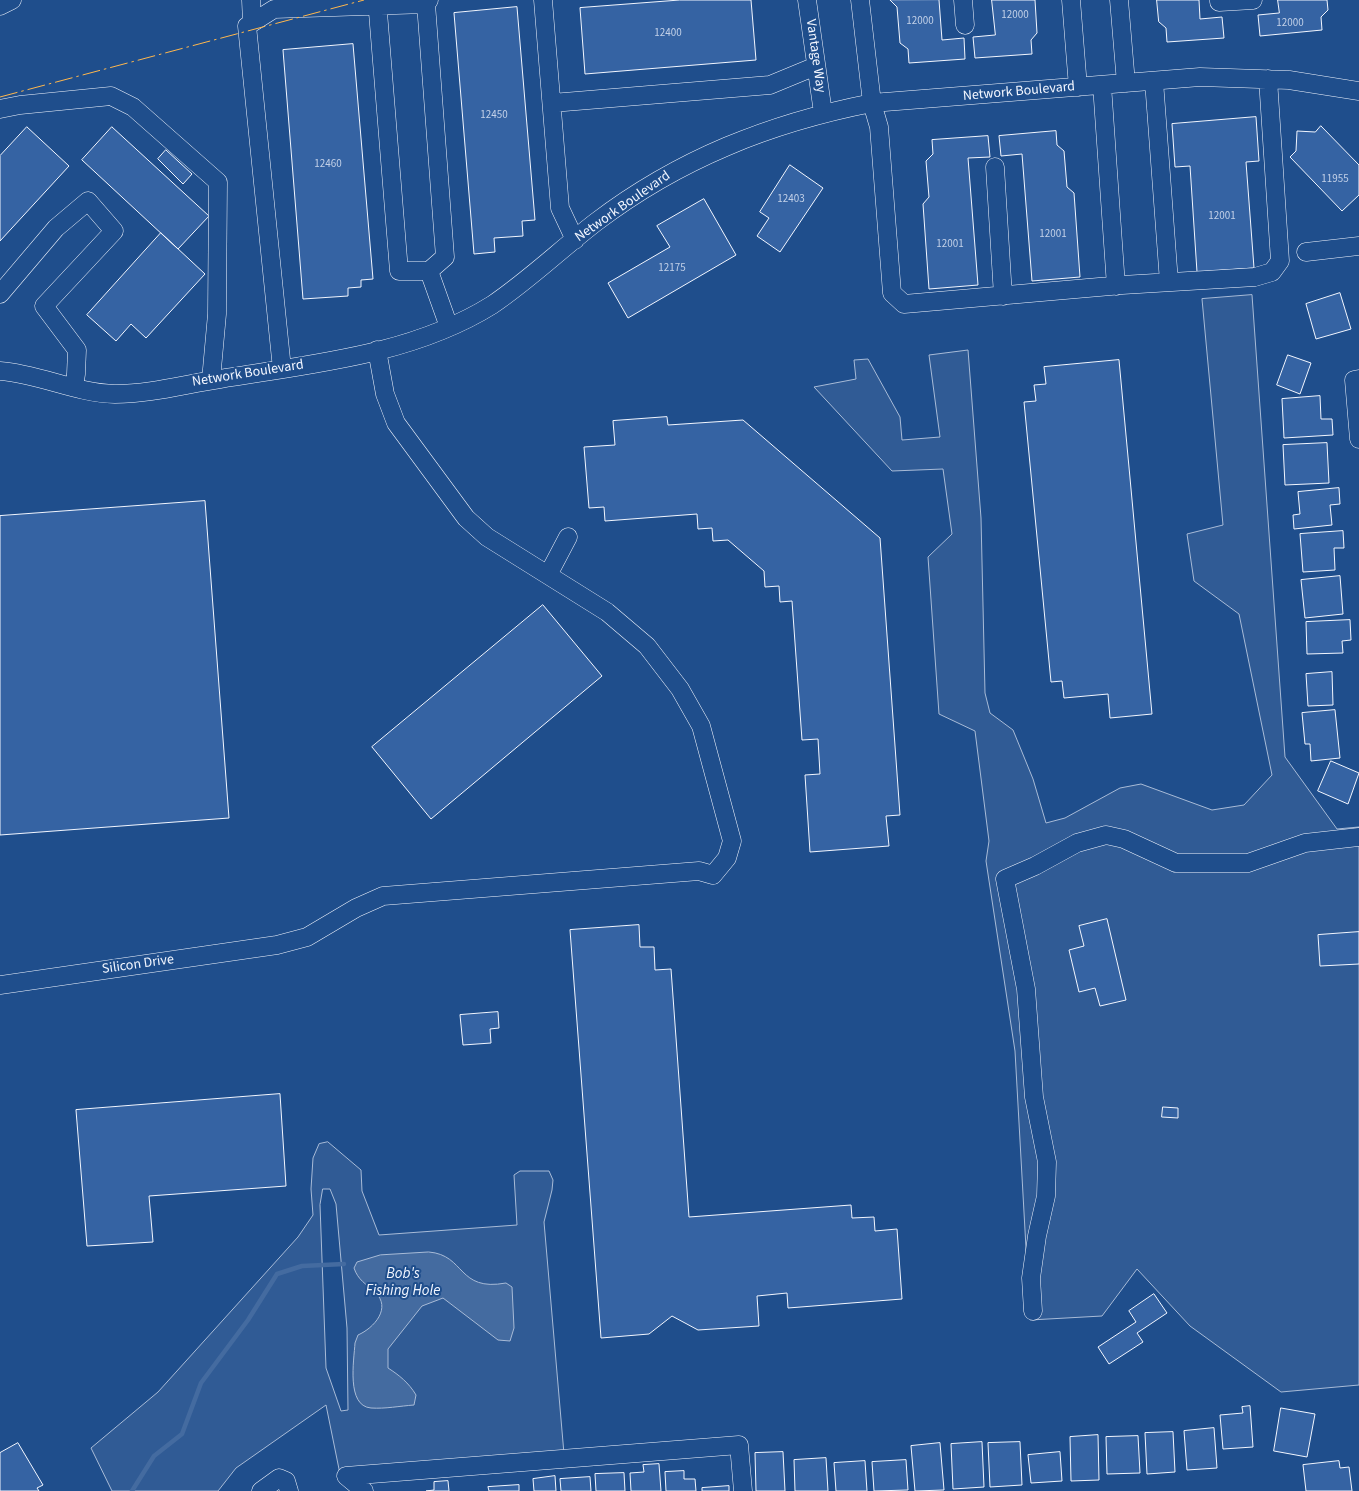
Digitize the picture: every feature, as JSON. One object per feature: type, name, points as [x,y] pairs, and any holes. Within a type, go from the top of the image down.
[{"type":"street","points":[[0,6],[12,0]]},
{"type":"street","points":[[251,0],[252,23]]},
{"type":"street","points":[[543,0],[560,208],[575,240]]},
{"type":"street","name":"Vantage Way","points":[[807,0],[823,113]]},
{"type":"street","points":[[860,0],[872,103],[879,127],[892,293],[904,304],[1116,286],[1255,277],[1272,272],[1280,261],[1268,78]]},
{"type":"street","points":[[963,0],[965,25]]},
{"type":"street","points":[[1071,0],[1078,87]]},
{"type":"street","points":[[1119,0],[1126,83]]},
{"type":"street","points":[[1219,0],[1219,2],[1253,0]]},
{"type":"street","points":[[282,369],[247,26],[274,10],[377,3],[427,2],[445,257],[429,271],[399,271],[377,3]]},
{"type":"street","points":[[552,103],[770,85],[816,66]]},
{"type":"street","name":"Network Boulevard","points":[[0,371],[42,377],[97,392],[132,393],[282,369],[377,350],[450,327],[492,305],[642,190],[721,147],[823,113],[872,103],[1200,77],[1268,78],[1359,91]]},
{"type":"street","points":[[1154,81],[1169,282]]},
{"type":"street","points":[[1102,85],[1116,286]]},
{"type":"street","points":[[0,109],[20,105],[110,96],[134,106],[218,182],[217,314],[211,380]]},
{"type":"street","points":[[995,166],[1004,296]]},
{"type":"street","points":[[0,294],[56,228],[88,202],[114,231],[44,306],[77,350],[74,387]]},
{"type":"street","points":[[1306,252],[1359,246]]},
{"type":"street","points":[[429,271],[450,327]]},
{"type":"street","points":[[377,350],[385,394],[396,423],[466,518],[487,537],[548,575],[568,537]]},
{"type":"street","points":[[1357,380],[1359,439]]},
{"type":"street","name":"Silicon Drive","points":[[0,985],[277,945],[307,937],[356,908],[383,896],[699,871],[713,876],[727,858],[732,841],[701,726],[680,689],[647,646],[607,612],[548,575]]},
{"type":"street","points":[[1032,1310],[1031,1278],[1037,1236],[1046,1196],[1047,1162],[1034,1097],[1026,989],[1005,879],[1077,843],[1106,835],[1124,840],[1176,863],[1248,863],[1305,843],[1359,836]]},
{"type":"street","points":[[346,1484],[739,1445],[743,1491]]},
{"type":"street","points":[[261,1491],[280,1478],[286,1481],[289,1491]]},
{"type":"street","points":[[346,1484],[364,1491]]},
{"type":"shaded area","points":[[1252,295],[1285,757],[1337,829],[1359,827],[1359,1385],[1281,1392],[1190,1326],[1137,1269],[1102,1316],[1030,1320],[1015,1051],[986,861],[989,841],[975,731],[939,714],[928,557],[952,534],[943,469],[892,471],[814,387],[856,379],[854,360],[868,359],[900,417],[902,440],[940,437],[929,355],[968,350],[981,518],[985,693],[990,713],[1013,730],[1033,779],[1046,823],[1065,818],[1120,788],[1141,784],[1212,810],[1244,805],[1272,775],[1239,614],[1194,581],[1187,534],[1223,525],[1202,299]]},
{"type":"shaded area","points":[[328,1142],[361,1170],[362,1191],[379,1235],[517,1225],[514,1175],[520,1171],[549,1171],[553,1180],[544,1222],[564,1454],[340,1474],[326,1405],[236,1468],[218,1491],[112,1491],[91,1448],[158,1392],[298,1237],[313,1215],[311,1189],[313,1158],[319,1144]],"holes":[[[323,1189],[330,1189],[336,1204],[347,1328],[348,1410],[341,1411],[326,1368],[320,1205]]]},
{"type":"water","name":"Bob's Fishing Hole","points":[[429,1252],[450,1259],[470,1278],[478,1282],[490,1284],[506,1283],[512,1287],[514,1328],[510,1341],[498,1340],[443,1298],[422,1306],[388,1349],[388,1368],[404,1380],[416,1395],[414,1405],[371,1408],[363,1405],[358,1399],[353,1381],[355,1343],[358,1335],[375,1323],[379,1317],[382,1304],[380,1298],[360,1279],[354,1268],[357,1262],[380,1255]]},
{"type":"building","points":[[680,0],[751,0],[756,60],[585,74],[580,8]]},
{"type":"building","points":[[890,0],[939,0],[942,40],[964,38],[965,59],[909,63],[908,49],[900,43],[897,7]]},
{"type":"building","points":[[992,0],[1035,0],[1037,33],[1031,40],[1032,54],[975,58],[973,37],[995,35]]},
{"type":"building","points":[[1157,0],[1199,0],[1200,19],[1222,17],[1224,38],[1167,42],[1166,28],[1159,22]]},
{"type":"building","points":[[1278,0],[1327,0],[1328,10],[1321,17],[1322,30],[1260,36],[1258,15],[1279,13]]},
{"type":"building","points":[[517,7],[535,220],[522,221],[523,236],[494,238],[495,252],[474,254],[454,13]]},
{"type":"building","points":[[353,44],[373,279],[361,280],[361,287],[348,288],[348,296],[303,299],[283,50]]},
{"type":"building","points":[[1256,117],[1259,161],[1246,162],[1254,268],[1197,272],[1190,166],[1175,167],[1172,124]]},
{"type":"building","points":[[1321,126],[1359,165],[1359,195],[1342,211],[1290,157],[1296,151],[1297,131],[1315,132]]},
{"type":"building","points":[[27,127],[69,166],[0,241],[0,156]]},
{"type":"building","points":[[112,127],[209,216],[178,249],[82,160]]},
{"type":"building","points":[[1056,131],[1057,145],[1064,151],[1067,187],[1074,193],[1080,277],[1032,281],[1022,154],[1001,156],[999,136]]},
{"type":"building","points":[[988,136],[990,157],[968,158],[978,285],[929,289],[923,204],[929,197],[926,161],[933,154],[932,140]]},
{"type":"building","points":[[166,150],[192,174],[183,184],[158,159]]},
{"type":"building","points":[[790,165],[823,188],[780,252],[757,236],[769,218],[760,212]]},
{"type":"building","points":[[704,199],[736,255],[628,318],[608,283],[670,247],[657,226]]},
{"type":"building","points":[[161,233],[205,274],[146,338],[131,324],[116,341],[87,315]]},
{"type":"building","points":[[1340,293],[1351,329],[1316,339],[1306,304]]},
{"type":"building","points":[[1288,355],[1311,363],[1300,394],[1277,385]]},
{"type":"building","points":[[1119,360],[1152,714],[1110,718],[1108,694],[1064,698],[1062,681],[1051,682],[1024,402],[1036,401],[1034,385],[1046,384],[1044,367]]},
{"type":"building","points":[[1320,396],[1321,419],[1332,419],[1333,435],[1284,438],[1282,399]]},
{"type":"building","points":[[667,417],[668,425],[743,420],[880,538],[900,815],[886,816],[889,846],[810,852],[805,775],[820,774],[818,739],[802,740],[792,601],[780,602],[779,586],[765,587],[764,571],[728,540],[713,541],[712,528],[698,529],[697,514],[605,521],[604,507],[589,508],[584,447],[615,445],[613,421]]},
{"type":"building","points":[[1327,443],[1329,483],[1285,485],[1283,445]]},
{"type":"building","points":[[1339,488],[1340,504],[1330,505],[1332,525],[1294,529],[1293,515],[1300,514],[1298,492]]},
{"type":"building","points":[[205,501],[229,818],[0,835],[0,516]]},
{"type":"building","points":[[1343,531],[1344,548],[1334,548],[1335,570],[1303,572],[1300,534]]},
{"type":"building","points":[[1340,576],[1343,614],[1305,618],[1301,580]]},
{"type":"building","points":[[543,605],[602,676],[431,819],[372,747]]},
{"type":"building","points":[[1350,620],[1351,640],[1342,641],[1343,653],[1307,654],[1306,622]]},
{"type":"building","points":[[1332,672],[1333,705],[1308,706],[1306,674]]},
{"type":"building","points":[[1335,710],[1340,758],[1311,761],[1310,744],[1305,744],[1302,713]]},
{"type":"building","points":[[1331,761],[1359,773],[1348,804],[1318,791]]},
{"type":"building","points":[[1107,919],[1126,1000],[1100,1006],[1095,988],[1079,992],[1069,950],[1084,946],[1079,926]]},
{"type":"building","points":[[639,925],[640,947],[654,947],[655,970],[671,969],[689,1217],[851,1205],[852,1218],[874,1217],[875,1231],[897,1229],[902,1299],[788,1308],[787,1293],[757,1296],[759,1326],[698,1330],[672,1316],[649,1334],[601,1338],[570,930]]},
{"type":"building","points":[[1359,932],[1359,964],[1320,966],[1318,935]]},
{"type":"building","points":[[498,1012],[499,1028],[490,1029],[491,1043],[463,1045],[460,1015]]},
{"type":"building","points":[[280,1094],[286,1186],[149,1196],[153,1242],[87,1246],[76,1110]]},
{"type":"building","points":[[1163,1107],[1178,1108],[1178,1118],[1162,1117]]},
{"type":"building","points":[[1154,1294],[1167,1313],[1137,1333],[1143,1342],[1109,1364],[1098,1347],[1136,1322],[1129,1311]]},
{"type":"building","points":[[1250,1406],[1253,1447],[1223,1449],[1220,1415],[1243,1413],[1242,1407]]},
{"type":"building","points":[[1281,1408],[1315,1414],[1307,1457],[1274,1451]]},
{"type":"building","points":[[1214,1428],[1217,1468],[1187,1470],[1184,1431]]},
{"type":"building","points":[[1173,1432],[1175,1472],[1147,1474],[1145,1433]]},
{"type":"building","points":[[1098,1435],[1099,1480],[1071,1481],[1070,1437]]},
{"type":"building","points":[[1138,1436],[1140,1473],[1107,1474],[1106,1437]]},
{"type":"building","points":[[982,1442],[984,1487],[953,1489],[951,1444]]},
{"type":"building","points":[[1020,1442],[1022,1485],[990,1487],[988,1443]]},
{"type":"building","points":[[18,1443],[43,1485],[37,1488],[39,1491],[0,1491],[0,1453]]},
{"type":"building","points":[[940,1443],[944,1490],[915,1491],[911,1446]]},
{"type":"building","points":[[783,1452],[785,1491],[756,1491],[755,1453]]},
{"type":"building","points":[[1060,1452],[1062,1481],[1031,1483],[1028,1455]]},
{"type":"building","points":[[826,1458],[828,1491],[795,1491],[794,1460]]},
{"type":"building","points":[[906,1460],[908,1490],[874,1491],[872,1462]]},
{"type":"building","points":[[865,1461],[867,1491],[836,1491],[834,1463]]},
{"type":"building","points":[[1339,1461],[1340,1468],[1349,1467],[1352,1491],[1306,1491],[1303,1465]]},
{"type":"building","points":[[659,1464],[661,1491],[631,1491],[630,1473],[644,1472],[643,1465]]},
{"type":"building","points":[[684,1471],[684,1479],[695,1479],[696,1491],[666,1491],[665,1472]]},
{"type":"building","points":[[624,1473],[625,1491],[596,1491],[595,1474]]},
{"type":"building","points":[[555,1476],[556,1491],[534,1491],[533,1479]]},
{"type":"building","points":[[590,1477],[591,1491],[561,1491],[560,1479]]},
{"type":"building","points":[[448,1481],[449,1491],[426,1491],[434,1490],[434,1482]]},
{"type":"building","points":[[519,1485],[519,1491],[489,1491],[488,1487]]},
{"type":"building","points":[[729,1486],[729,1491],[702,1491],[702,1488]]},
{"type":"waterway","points":[[132,1491],[154,1456],[182,1434],[201,1383],[248,1320],[277,1274],[302,1266],[344,1264]]},
{"type":"power","points":[[0,97],[364,0]]}]
